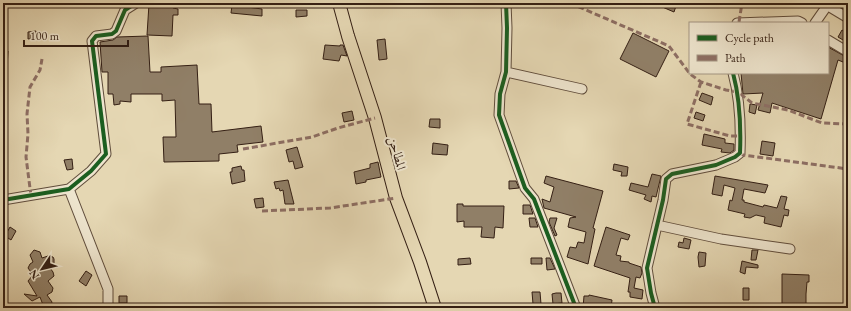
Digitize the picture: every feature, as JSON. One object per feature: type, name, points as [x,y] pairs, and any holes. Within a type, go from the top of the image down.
[{"type":"main road","name":"المطاحن","points":[[339,3],[348,36],[375,118],[396,198],[436,308]]},
{"type":"street","points":[[3,200],[70,189],[91,171],[106,154],[92,45],[93,37],[112,34],[116,31],[125,10],[136,3]]},
{"type":"street","points":[[506,3],[506,72],[500,94],[499,115],[525,188],[534,199],[576,308]]},
{"type":"street","points":[[815,22],[828,4],[848,18]]},
{"type":"street","points":[[768,22],[800,22]]},
{"type":"street","points":[[829,41],[848,52]]},
{"type":"street","points":[[506,72],[582,88]]},
{"type":"street","points":[[655,308],[647,268],[666,179],[672,174],[716,164],[740,153],[741,136],[738,92],[733,74]]},
{"type":"street","points":[[70,189],[108,289],[108,308]]},
{"type":"street","points":[[657,225],[721,239],[790,249]]},
{"type":"building","points":[[653,3],[677,3],[674,12]]},
{"type":"building","points":[[149,4],[173,5],[173,8],[178,9],[178,15],[173,15],[172,36],[147,35]]},
{"type":"building","points":[[232,5],[262,9],[262,16],[231,13]]},
{"type":"building","points":[[296,10],[307,10],[307,16],[296,17]]},
{"type":"building","points":[[842,30],[848,33],[848,43],[838,37]]},
{"type":"building","points":[[36,31],[37,38],[28,39],[28,32]]},
{"type":"building","points":[[633,33],[669,51],[656,77],[620,59]]},
{"type":"building","points":[[148,36],[150,72],[161,72],[161,67],[197,65],[199,104],[211,104],[212,132],[261,126],[263,142],[237,145],[238,152],[219,154],[219,161],[164,162],[163,137],[176,137],[175,100],[162,101],[162,94],[131,94],[131,102],[120,101],[120,104],[114,105],[113,94],[108,94],[108,72],[102,72],[100,42],[113,40],[117,37]]},
{"type":"building","points":[[385,39],[387,59],[379,60],[377,40]]},
{"type":"building","points":[[325,45],[343,45],[347,56],[341,55],[339,61],[323,59]]},
{"type":"building","points":[[829,48],[848,58],[848,64],[838,60],[821,119],[772,103],[770,113],[758,110],[763,93],[743,94],[741,74],[829,74]]},
{"type":"building","points":[[3,50],[8,51],[7,67],[3,66]]},
{"type":"building","points":[[702,93],[713,97],[711,105],[699,100]]},
{"type":"building","points":[[750,104],[757,105],[755,114],[749,112]]},
{"type":"building","points":[[352,111],[354,120],[344,122],[342,113]]},
{"type":"building","points":[[696,112],[705,115],[703,121],[694,118]]},
{"type":"building","points":[[430,119],[440,119],[440,128],[429,127]]},
{"type":"building","points":[[704,134],[725,139],[725,143],[734,144],[734,150],[730,153],[721,152],[722,149],[702,145]]},
{"type":"building","points":[[762,141],[775,143],[773,156],[760,154]]},
{"type":"building","points":[[433,143],[448,145],[447,155],[432,154]]},
{"type":"building","points":[[297,147],[303,167],[295,169],[293,161],[289,162],[286,150]]},
{"type":"building","points":[[72,159],[73,169],[67,170],[64,160]]},
{"type":"building","points":[[378,162],[381,177],[356,184],[354,172],[370,168],[370,164]]},
{"type":"building","points":[[614,164],[628,167],[627,176],[621,176],[622,172],[613,170]]},
{"type":"building","points":[[241,166],[242,170],[244,170],[245,181],[232,184],[230,172],[232,172],[232,168]]},
{"type":"building","points":[[652,174],[661,176],[656,197],[652,196],[651,202],[644,199],[646,195],[629,190],[631,183],[648,187]]},
{"type":"building","points":[[546,176],[603,191],[593,228],[595,229],[588,264],[567,257],[570,247],[576,248],[578,242],[584,243],[586,232],[568,227],[570,218],[576,217],[544,208],[542,199],[550,202],[554,187],[544,183]]},
{"type":"building","points":[[715,176],[768,185],[765,193],[744,189],[742,200],[744,200],[744,202],[763,207],[764,205],[777,208],[781,196],[787,197],[784,209],[789,210],[788,216],[784,215],[781,227],[764,223],[765,217],[756,215],[750,218],[744,217],[745,214],[728,210],[735,188],[724,185],[722,196],[712,194]]},
{"type":"building","points":[[288,180],[294,204],[285,204],[283,190],[280,191],[279,188],[276,189],[274,182]]},
{"type":"building","points":[[509,181],[516,181],[519,188],[509,189]]},
{"type":"building","points":[[263,198],[264,207],[256,208],[254,199]]},
{"type":"building","points":[[457,204],[463,204],[463,206],[504,206],[503,228],[495,227],[494,238],[481,237],[482,227],[464,227],[464,221],[457,222]]},
{"type":"building","points":[[523,205],[530,205],[533,214],[523,214]]},
{"type":"building","points":[[529,218],[535,218],[538,227],[530,227]]},
{"type":"building","points":[[550,218],[557,218],[554,228],[557,235],[555,236],[549,222]]},
{"type":"building","points":[[10,227],[16,231],[11,240],[5,236]]},
{"type":"building","points":[[606,227],[630,235],[628,240],[621,238],[616,255],[621,256],[620,261],[629,262],[641,267],[642,273],[640,278],[636,277],[634,288],[643,290],[642,299],[630,297],[630,292],[628,292],[630,278],[594,266]]},
{"type":"building","points":[[684,238],[691,240],[689,249],[678,247],[679,242],[683,243]]},
{"type":"building","points":[[34,250],[40,252],[42,258],[48,256],[53,257],[54,259],[54,263],[50,268],[54,276],[48,281],[53,288],[52,292],[47,295],[52,302],[51,306],[49,307],[43,305],[40,297],[32,301],[24,294],[37,296],[28,281],[33,275],[28,268],[33,262],[30,255]]},
{"type":"building","points":[[752,250],[758,250],[756,260],[751,260]]},
{"type":"building","points":[[699,252],[706,253],[705,266],[699,267]]},
{"type":"building","points":[[470,258],[471,264],[458,265],[458,259]]},
{"type":"building","points":[[531,258],[542,258],[542,264],[531,264]]},
{"type":"building","points":[[546,258],[550,258],[555,269],[547,270]]},
{"type":"building","points":[[742,261],[758,265],[758,268],[746,267],[745,274],[740,272]]},
{"type":"building","points":[[86,271],[92,275],[86,286],[79,281]]},
{"type":"building","points":[[782,274],[809,275],[809,282],[807,282],[806,307],[782,308]]},
{"type":"building","points":[[743,288],[749,288],[749,300],[743,300]]},
{"type":"building","points":[[532,292],[540,292],[541,304],[533,304]]},
{"type":"building","points":[[561,293],[562,303],[553,304],[552,294]]},
{"type":"building","points":[[589,295],[612,300],[611,308],[583,308],[584,296]]},
{"type":"building","points":[[119,296],[127,296],[127,303],[119,303]]},
{"type":"marked path","points":[[570,3],[669,46],[689,73]]},
{"type":"marked path","points":[[739,22],[742,3]]},
{"type":"marked path","points":[[31,196],[26,157],[28,134],[27,114],[30,87],[40,70],[42,59]]},
{"type":"marked path","points":[[690,74],[701,82],[726,90],[738,92],[752,103],[788,110],[822,123],[848,124]]},
{"type":"marked path","points":[[701,82],[687,124],[730,136],[741,136]]},
{"type":"marked path","points":[[243,149],[312,137],[375,118]]},
{"type":"marked path","points":[[740,153],[743,155],[848,169]]},
{"type":"marked path","points":[[262,211],[330,208],[396,198]]},
{"type":"cycle path","points":[[3,200],[69,189],[91,171],[106,154],[92,41],[96,36],[112,34],[116,31],[125,10],[136,3]]},
{"type":"cycle path","points":[[506,3],[506,72],[500,94],[499,115],[525,188],[534,199],[576,308]]},
{"type":"cycle path","points":[[655,308],[647,268],[663,200],[666,179],[672,174],[716,165],[735,157],[740,153],[740,113],[733,74]]}]
